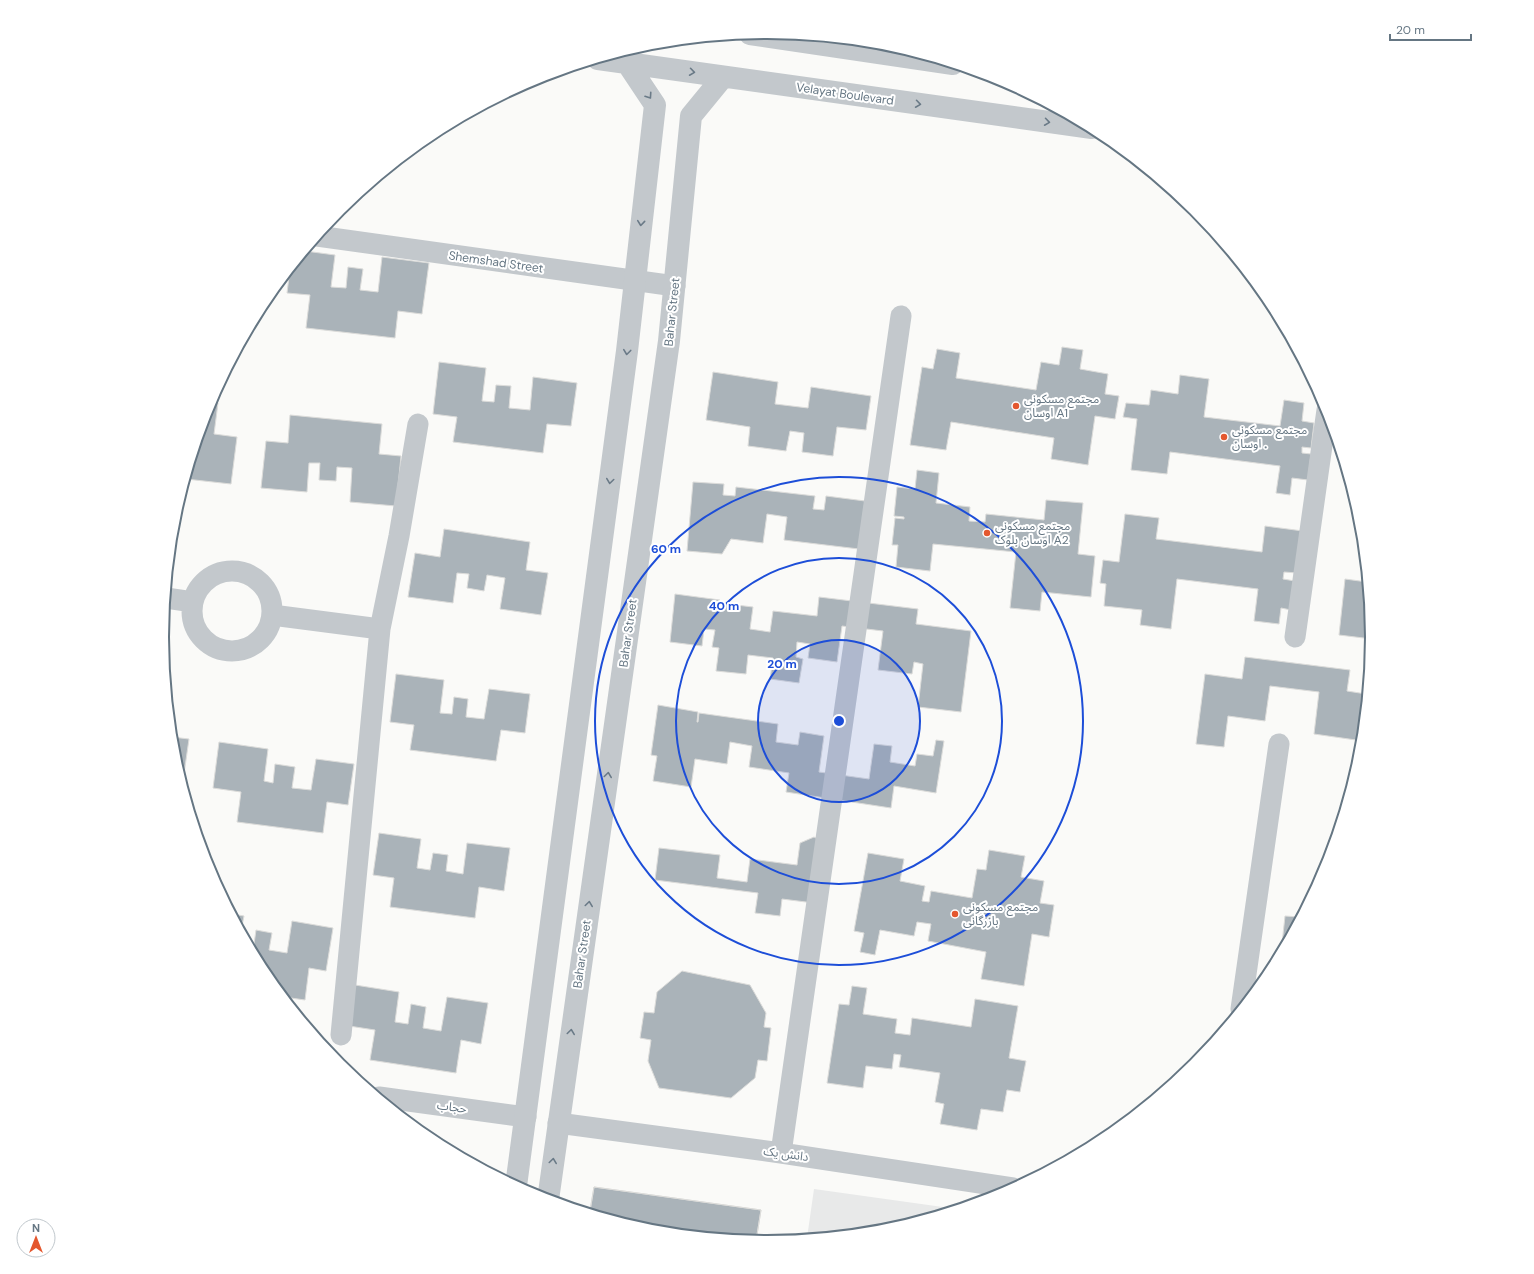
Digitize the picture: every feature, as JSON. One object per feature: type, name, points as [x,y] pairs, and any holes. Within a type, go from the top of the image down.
[{"type":"street","points":[[787,40],[924,60]]},
{"type":"street","name":"Velayat Boulevard","points":[[608,60],[1077,126]]},
{"type":"street","points":[[517,1179],[626,359],[655,105],[627,63]]},
{"type":"street","name":"Bahar Street","points":[[549,1193],[669,341],[691,116],[723,77]]},
{"type":"street","name":"Shemshad Street","points":[[323,237],[675,286]]},
{"type":"street","points":[[782,1153],[901,316]]},
{"type":"street","points":[[341,1035],[380,629],[400,536],[418,424]]},
{"type":"street","points":[[1295,637],[1325,424]]},
{"type":"street","points":[[239,571],[257,579],[269,595],[272,615],[268,628],[259,640],[247,648],[233,651],[218,648],[206,641],[197,630],[192,616],[193,602],[202,584],[218,572],[239,571]]},
{"type":"street","points":[[170,599],[193,602]]},
{"type":"street","points":[[272,615],[380,629]]},
{"type":"street","points":[[1242,999],[1279,744]]},
{"type":"street","name":"حجاب","points":[[387,1098],[526,1117]]},
{"type":"street","name":"دانش یک","points":[[558,1123],[782,1153],[1002,1186]]},
{"type":"shaded area","points":[[814,1189],[945,1207],[922,1215],[884,1224],[808,1234]]},
{"type":"building","points":[[310,252],[335,255],[331,287],[346,288],[348,267],[363,269],[360,290],[378,292],[382,257],[429,263],[422,314],[398,311],[395,338],[306,328],[310,295],[287,293],[289,279]]},
{"type":"building","name":"مجتمع مسکونی اوسان A1","points":[[1062,347],[1083,350],[1080,369],[1108,374],[1105,394],[1119,396],[1115,419],[1095,416],[1088,465],[1051,459],[1054,438],[951,422],[946,450],[910,445],[922,367],[933,369],[937,349],[960,353],[956,378],[1036,390],[1041,362],[1059,365]]},
{"type":"building","points":[[439,362],[486,368],[482,401],[494,402],[496,385],[511,386],[509,408],[530,410],[533,377],[577,383],[571,426],[547,424],[543,453],[453,442],[457,417],[433,414]]},
{"type":"building","points":[[713,372],[778,382],[775,404],[808,408],[811,387],[871,396],[866,430],[837,427],[833,456],[802,452],[804,433],[790,431],[786,451],[748,446],[750,427],[706,420]]},
{"type":"building","name":"مجتمع مسکونی اوسان .","points":[[1180,375],[1209,379],[1204,417],[1280,426],[1284,400],[1304,403],[1302,421],[1314,423],[1311,448],[1302,447],[1302,453],[1311,454],[1308,480],[1292,478],[1290,495],[1276,493],[1280,466],[1170,452],[1167,474],[1131,470],[1137,419],[1123,417],[1126,403],[1149,405],[1151,390],[1178,394]]},
{"type":"building","points":[[217,403],[214,434],[237,437],[231,484],[190,479]]},
{"type":"building","points":[[290,415],[382,424],[379,454],[401,456],[396,506],[350,502],[352,468],[337,467],[336,481],[319,480],[320,463],[309,463],[307,492],[261,488],[266,441],[288,443]]},
{"type":"building","name":"مجتمع مسکونی اوسان بلوک A2","points":[[917,470],[939,473],[936,503],[970,507],[969,521],[985,522],[986,514],[1044,520],[1046,500],[1083,503],[1078,554],[1095,556],[1091,597],[1042,592],[1040,611],[1010,608],[1016,552],[933,544],[930,571],[896,567],[898,545],[892,545],[895,518],[904,519],[904,517],[894,516],[897,487],[915,489]]},
{"type":"building","points":[[693,482],[724,484],[723,495],[735,496],[736,487],[815,496],[813,509],[824,510],[826,496],[865,501],[859,549],[784,540],[787,517],[767,514],[763,543],[731,539],[722,554],[687,551]]},
{"type":"building","points":[[1125,514],[1159,518],[1156,539],[1262,552],[1265,526],[1303,531],[1298,573],[1284,572],[1283,579],[1295,581],[1291,610],[1281,608],[1279,624],[1254,621],[1258,589],[1177,579],[1171,629],[1140,625],[1142,610],[1104,606],[1106,584],[1100,583],[1103,560],[1119,562]]},
{"type":"building","points":[[444,529],[530,542],[526,570],[548,573],[541,615],[500,609],[505,578],[487,575],[484,591],[467,588],[469,574],[457,573],[453,603],[408,597],[415,553],[440,557]]},
{"type":"building","points":[[1345,579],[1362,581],[1365,638],[1339,635]]},
{"type":"building","points":[[675,594],[720,600],[719,603],[753,607],[750,629],[770,632],[773,611],[817,616],[819,597],[918,609],[916,624],[971,631],[961,712],[918,707],[923,664],[914,662],[912,674],[878,670],[883,631],[842,626],[837,662],[808,658],[810,644],[797,642],[796,657],[803,659],[799,683],[770,679],[773,658],[748,655],[746,674],[716,671],[719,648],[712,647],[715,630],[704,629],[702,646],[670,642]]},
{"type":"building","points":[[1245,657],[1350,670],[1347,691],[1362,693],[1356,743],[1356,740],[1314,734],[1319,692],[1270,686],[1265,721],[1228,716],[1224,747],[1196,744],[1205,674],[1242,679]]},
{"type":"building","points":[[396,674],[444,680],[440,713],[452,714],[454,697],[468,699],[466,717],[484,719],[489,689],[530,694],[525,733],[501,730],[496,761],[410,750],[414,725],[390,722]]},
{"type":"building","points":[[658,705],[698,712],[697,722],[699,713],[778,724],[776,742],[798,745],[800,732],[824,736],[819,772],[869,779],[874,744],[892,746],[890,762],[915,766],[917,754],[933,756],[936,740],[944,741],[936,793],[894,786],[891,808],[786,792],[789,773],[749,767],[752,746],[730,742],[727,764],[695,759],[691,787],[653,781],[657,756],[651,755]]},
{"type":"building","points":[[177,738],[189,739],[184,772]]},
{"type":"building","points":[[219,742],[268,749],[264,781],[273,783],[275,764],[295,767],[292,788],[311,790],[316,759],[354,764],[348,805],[327,802],[323,833],[237,822],[241,792],[213,788]]},
{"type":"building","points":[[379,833],[421,839],[417,868],[430,870],[433,853],[448,855],[446,871],[463,874],[467,843],[510,848],[504,891],[479,887],[475,918],[390,907],[394,878],[373,875]]},
{"type":"building","points":[[814,837],[829,845],[822,904],[782,899],[780,916],[755,913],[758,893],[655,880],[659,848],[720,855],[717,878],[747,882],[750,859],[797,865],[800,843]]},
{"type":"building","name":"مجتمع مسکونی بازرگانی","points":[[989,850],[1025,856],[1021,877],[1044,881],[1040,903],[1054,905],[1049,937],[1032,934],[1024,986],[981,979],[986,952],[928,941],[931,924],[917,922],[914,936],[880,930],[875,955],[860,952],[864,933],[854,931],[868,853],[904,859],[900,881],[925,886],[922,901],[929,902],[931,891],[972,898],[977,869],[986,870]]},
{"type":"building","points":[[238,915],[244,916],[243,923]]},
{"type":"building","points":[[1285,916],[1295,917],[1285,936],[1282,940]]},
{"type":"building","points":[[292,921],[333,928],[326,971],[309,968],[305,1000],[291,998],[270,969],[254,944],[256,930],[272,933],[269,950],[287,953]]},
{"type":"building","points":[[682,971],[750,985],[766,1013],[764,1027],[771,1028],[767,1061],[758,1060],[755,1078],[731,1098],[659,1088],[648,1061],[651,1040],[640,1038],[644,1012],[654,1013],[657,992]]},
{"type":"building","points":[[355,985],[399,992],[395,1022],[408,1024],[411,1004],[426,1007],[423,1028],[441,1031],[447,997],[488,1003],[481,1044],[461,1040],[456,1073],[370,1060],[375,1030],[349,1026]]},
{"type":"building","points":[[852,986],[867,988],[863,1014],[897,1019],[895,1033],[910,1035],[912,1018],[971,1027],[975,999],[1018,1006],[1009,1058],[1026,1061],[1020,1092],[1007,1090],[1003,1112],[981,1109],[977,1130],[940,1124],[944,1104],[935,1102],[940,1073],[899,1067],[901,1055],[894,1054],[892,1069],[866,1066],[863,1088],[827,1083],[839,1004],[849,1005]]},
{"type":"building","points":[[594,1187],[761,1210],[757,1235],[728,1234],[650,1224],[590,1208]]},
{"type":"building","points":[[594,1187],[761,1210],[757,1235],[728,1234],[650,1224],[590,1208]]},
{"type":"place","name":"مجتمع مسکونی اوسان A1","points":[[1016,406]]},
{"type":"place","name":"مجتمع مسکونی اوسان .","points":[[1224,437]]},
{"type":"place","name":"مجتمع مسکونی اوسان بلوک A2","points":[[987,533]]},
{"type":"place","name":"مجتمع مسکونی بازرگانی","points":[[955,914]]}]
